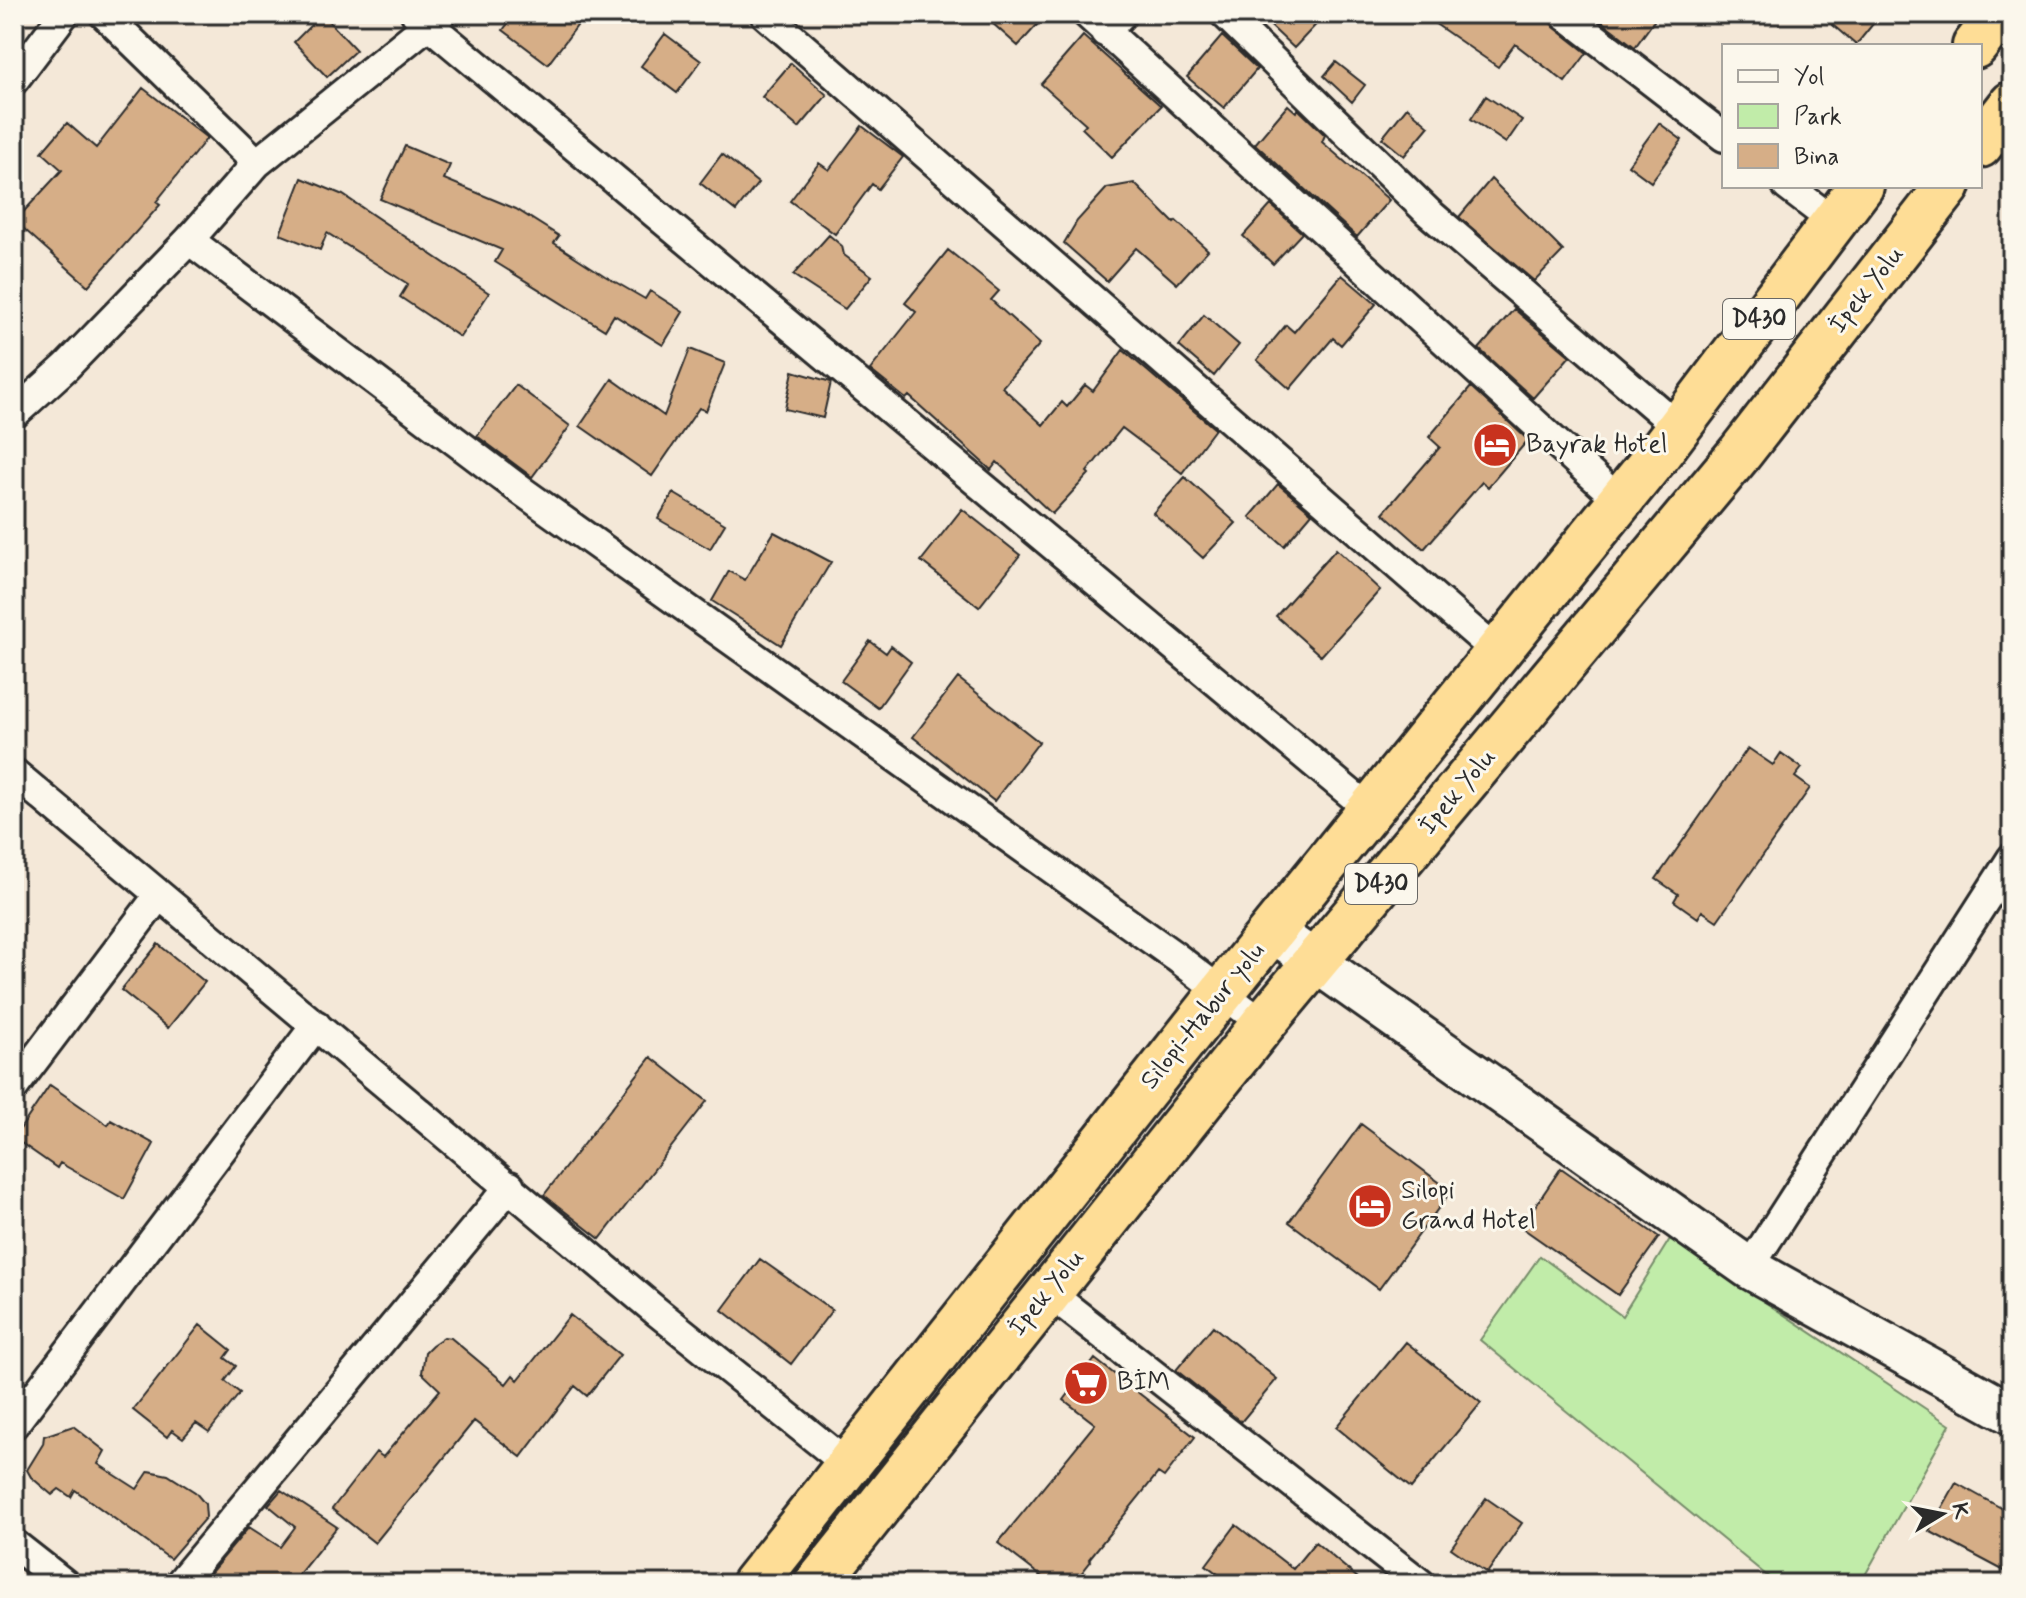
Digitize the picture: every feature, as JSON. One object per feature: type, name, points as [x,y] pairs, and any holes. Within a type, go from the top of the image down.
[{"type":"highway","points":[[1977,44],[2000,14]]},
{"type":"highway","points":[[1982,142],[2012,104]]},
{"type":"highway","name":"D430","points":[[1668,440],[1859,188]]},
{"type":"highway","name":"İpek Yolu","points":[[817,1584],[1263,1024],[1740,453],[1946,188]]},
{"type":"highway","name":"Silopi-Habur yolu","points":[[754,1584],[1223,991],[1668,440]]},
{"type":"street","points":[[14,80],[64,14]]},
{"type":"street","points":[[104,14],[257,163]]},
{"type":"street","points":[[765,14],[1497,652]]},
{"type":"street","points":[[1225,14],[1668,440]]},
{"type":"street","points":[[1564,14],[1722,135]]},
{"type":"street","points":[[14,414],[66,367],[189,240],[257,163],[428,17],[1369,809]]},
{"type":"street","points":[[1105,20],[1620,501]]},
{"type":"street","points":[[1790,188],[1833,221]]},
{"type":"street","points":[[189,240],[519,489],[1223,991],[1263,1024]]},
{"type":"street","points":[[14,773],[656,1311],[847,1464]]},
{"type":"street","points":[[1749,1268],[2012,858]]},
{"type":"street","points":[[14,1087],[159,895]]},
{"type":"street","points":[[1272,931],[1749,1268],[2012,1414]]},
{"type":"street","points":[[14,1424],[316,1025]]},
{"type":"street","points":[[179,1584],[510,1186]]},
{"type":"street","points":[[1048,1292],[1421,1584]]},
{"type":"street","points":[[14,1544],[65,1584]]},
{"type":"green space","points":[[1670,1239],[1950,1425],[1860,1584],[1777,1584],[1480,1340],[1540,1256],[1622,1316]]},
{"type":"building","points":[[322,14],[356,50],[327,77],[294,42]]},
{"type":"building","points":[[515,14],[586,14],[548,64],[503,30]]},
{"type":"building","points":[[982,14],[1047,14],[1018,46]]},
{"type":"building","points":[[1258,14],[1326,14],[1294,48]]},
{"type":"building","points":[[1421,14],[1547,14],[1554,27],[1587,53],[1565,82],[1515,44],[1498,67]]},
{"type":"building","points":[[1592,14],[1659,14],[1635,47]]},
{"type":"building","points":[[1820,14],[1881,14],[1855,44]]},
{"type":"building","points":[[665,34],[701,61],[677,93],[641,66]]},
{"type":"building","points":[[1083,36],[1161,106],[1112,157],[1082,128],[1086,124],[1041,84]]},
{"type":"building","points":[[1222,36],[1257,69],[1224,108],[1187,77]]},
{"type":"building","points":[[1336,62],[1365,85],[1352,102],[1324,76]]},
{"type":"building","points":[[791,63],[827,95],[799,128],[762,97]]},
{"type":"building","points":[[143,88],[207,138],[156,202],[160,205],[88,286],[15,221],[62,170],[42,152],[67,123],[96,148]]},
{"type":"building","points":[[1486,96],[1522,120],[1506,143],[1471,119]]},
{"type":"building","points":[[1288,105],[1296,112],[1298,109],[1325,135],[1322,142],[1389,200],[1357,237],[1255,144]]},
{"type":"building","points":[[1407,107],[1429,126],[1404,156],[1382,138]]},
{"type":"building","points":[[1659,123],[1682,140],[1651,182],[1628,165]]},
{"type":"building","points":[[862,126],[903,157],[878,189],[872,184],[835,234],[790,201],[819,163],[829,170]]},
{"type":"building","points":[[405,146],[450,165],[444,179],[516,209],[559,236],[554,243],[605,276],[645,299],[650,291],[683,312],[663,345],[614,315],[605,330],[495,262],[502,250],[380,199]]},
{"type":"building","points":[[722,154],[758,183],[736,211],[700,183]]},
{"type":"building","points":[[302,178],[343,195],[489,293],[460,337],[400,297],[408,284],[327,233],[320,250],[280,234]]},
{"type":"building","points":[[1491,179],[1563,251],[1534,281],[1459,217]]},
{"type":"building","points":[[1134,183],[1174,223],[1176,221],[1208,250],[1177,284],[1136,248],[1107,281],[1064,243],[1077,221],[1107,188]]},
{"type":"building","points":[[1271,205],[1302,233],[1273,264],[1243,236]]},
{"type":"building","points":[[829,235],[842,246],[844,255],[872,276],[845,309],[793,275]]},
{"type":"building","points":[[948,250],[999,291],[991,300],[1040,344],[1002,387],[1043,425],[1062,402],[1067,407],[1085,385],[1093,391],[1123,350],[1215,429],[1182,473],[1122,428],[1087,472],[1089,474],[1052,514],[997,462],[991,470],[909,396],[906,399],[870,370],[916,312],[905,303]]},
{"type":"building","points":[[1342,275],[1376,304],[1341,345],[1333,338],[1290,389],[1257,360],[1286,325],[1294,332]]},
{"type":"building","points":[[1514,309],[1570,356],[1533,398],[1479,349]]},
{"type":"building","points":[[1204,315],[1239,345],[1214,376],[1179,346]]},
{"type":"building","points":[[690,349],[725,363],[706,411],[699,408],[652,476],[580,426],[612,379],[664,416]]},
{"type":"building","points":[[793,371],[831,382],[823,418],[785,409]]},
{"type":"building","points":[[516,385],[570,426],[532,477],[477,436]]},
{"type":"building","points":[[1471,387],[1528,440],[1488,487],[1482,482],[1424,549],[1383,513],[1440,447],[1429,437]]},
{"type":"building","points":[[1185,477],[1236,523],[1203,558],[1153,513]]},
{"type":"building","points":[[1278,484],[1312,513],[1284,546],[1250,517]]},
{"type":"building","points":[[673,493],[725,524],[710,549],[658,519]]},
{"type":"building","points":[[962,509],[1020,555],[979,607],[921,561]]},
{"type":"building","points":[[774,532],[831,562],[781,645],[712,601],[729,571],[745,580]]},
{"type":"building","points":[[1336,549],[1380,590],[1321,656],[1276,616]]},
{"type":"building","points":[[870,641],[886,653],[891,646],[911,662],[878,708],[841,681]]},
{"type":"building","points":[[958,678],[1039,742],[994,801],[913,737]]},
{"type":"building","points":[[1748,748],[1773,765],[1781,753],[1802,768],[1795,777],[1810,788],[1717,921],[1702,911],[1698,918],[1674,901],[1678,894],[1656,879]]},
{"type":"building","points":[[158,944],[205,982],[168,1028],[121,990]]},
{"type":"building","points":[[651,1057],[707,1101],[600,1239],[544,1195]]},
{"type":"building","points":[[50,1085],[108,1125],[111,1120],[154,1144],[124,1199],[60,1163],[57,1168],[14,1138]]},
{"type":"building","name":"Silopi Grand Hotel","points":[[1361,1124],[1451,1191],[1379,1289],[1289,1222]]},
{"type":"building","points":[[1561,1168],[1659,1237],[1618,1295],[1521,1227]]},
{"type":"building","points":[[760,1259],[832,1310],[791,1364],[722,1310]]},
{"type":"building","points":[[570,1315],[620,1355],[587,1396],[575,1386],[521,1457],[474,1421],[375,1543],[332,1509],[376,1452],[383,1457],[440,1390],[422,1373],[425,1352],[432,1345],[444,1337],[451,1338],[506,1384],[513,1375],[518,1380]]},
{"type":"building","points":[[200,1325],[231,1350],[225,1358],[236,1366],[225,1381],[240,1393],[209,1432],[196,1423],[183,1438],[172,1430],[167,1437],[133,1410]]},
{"type":"building","points":[[1213,1326],[1277,1379],[1241,1422],[1176,1370]]},
{"type":"building","points":[[1406,1342],[1481,1403],[1411,1488],[1336,1427]]},
{"type":"building","points":[[1095,1359],[1195,1437],[1164,1477],[1158,1473],[1089,1559],[1091,1561],[1073,1584],[1051,1584],[998,1543],[1095,1424],[1064,1400]]},
{"type":"building","points":[[73,1426],[105,1451],[98,1464],[137,1489],[149,1471],[168,1475],[195,1492],[205,1504],[206,1517],[170,1559],[75,1490],[71,1497],[59,1489],[52,1495],[31,1477],[27,1470],[43,1444],[44,1436]]},
{"type":"building","points":[[1956,1483],[2012,1514],[2012,1575],[1929,1531]]},
{"type":"building","points":[[281,1490],[337,1527],[291,1584],[201,1584],[249,1527],[280,1547],[295,1527],[268,1505]]},
{"type":"building","points":[[1486,1498],[1522,1523],[1487,1573],[1451,1548]]},
{"type":"building","points":[[1236,1525],[1293,1569],[1315,1542],[1365,1584],[1231,1584],[1206,1565]]},
{"type":"place","name":"Bayrak Hotel","points":[[1495,445]]},
{"type":"place","name":"Silopi Grand Hotel","points":[[1370,1206]]},
{"type":"place","name":"BİM","points":[[1086,1383]]}]
